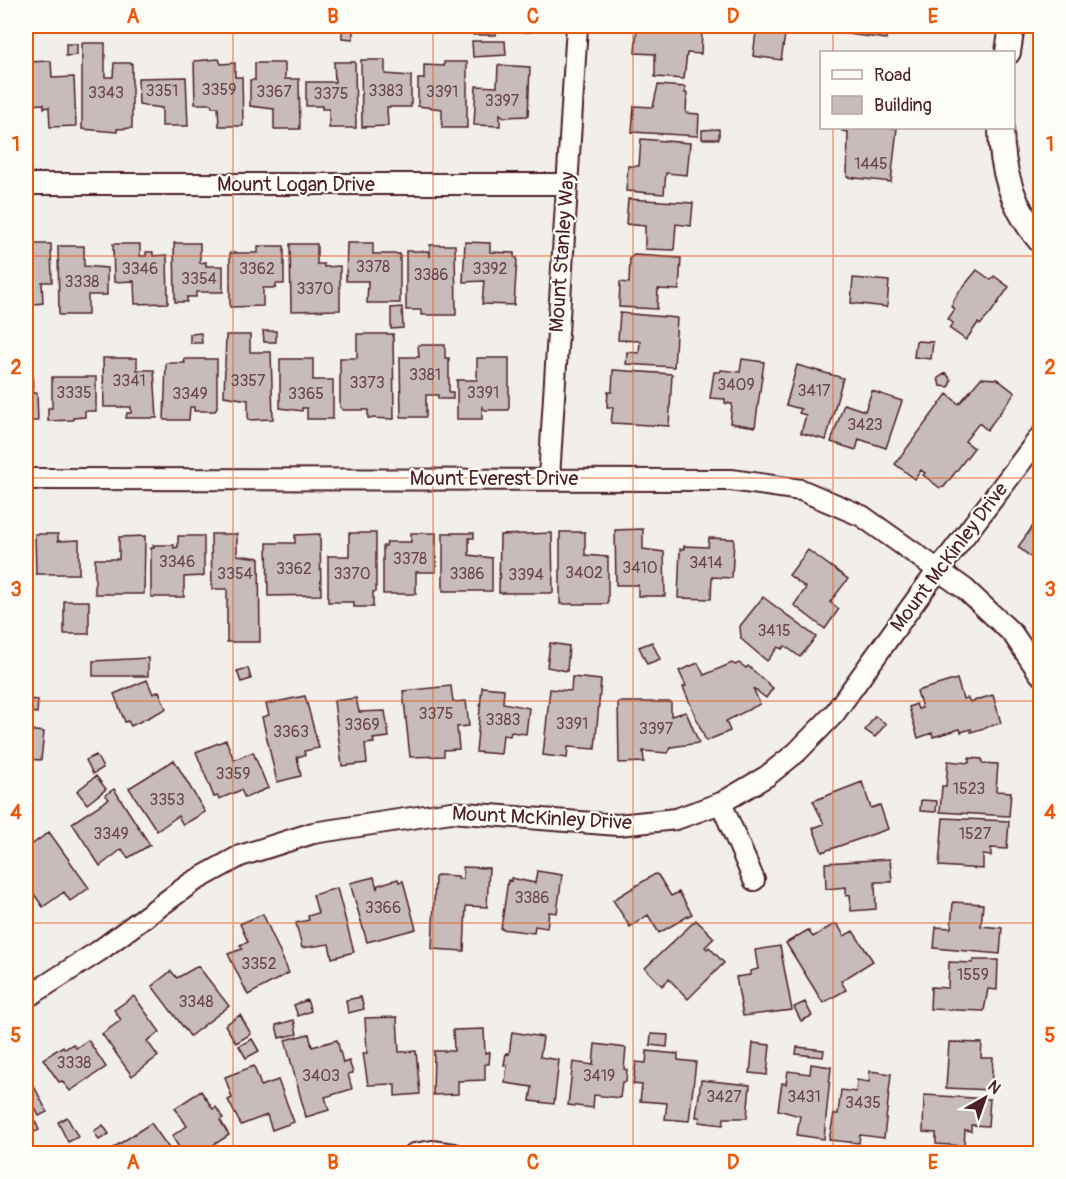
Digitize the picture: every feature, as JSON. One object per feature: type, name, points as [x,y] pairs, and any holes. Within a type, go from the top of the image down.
[{"type":"street","name":"Mount Stanley Way","points":[[549,478],[566,184],[578,26]]},
{"type":"street","points":[[1008,51],[1012,26]]},
{"type":"street","points":[[1001,129],[1008,184],[1018,208],[1041,240]]},
{"type":"street","name":"Mount Logan Drive","points":[[26,184],[566,184]]},
{"type":"street","name":"Mount McKinley Drive","points":[[26,998],[99,951],[191,883],[240,856],[313,833],[377,821],[451,812],[618,825],[676,819],[721,803],[767,776],[797,752],[834,714],[939,570],[1041,437]]},
{"type":"street","name":"Mount Everest Drive","points":[[26,479],[731,480],[801,490],[862,516],[964,589],[1013,634],[1041,674]]},
{"type":"street","points":[[721,803],[754,880]]},
{"type":"street","points":[[414,1154],[432,1151],[454,1154]]},
{"type":"building","points":[[342,26],[353,26],[353,39],[342,38]]},
{"type":"building","points":[[473,26],[496,26],[496,35],[473,35]]},
{"type":"building","points":[[500,26],[531,26],[531,32],[500,32]]},
{"type":"building","points":[[801,26],[888,26],[886,39],[801,28]]},
{"type":"building","points":[[637,27],[702,31],[701,54],[687,53],[684,79],[655,77],[655,54],[635,53]]},
{"type":"building","points":[[756,32],[785,35],[781,60],[753,56]]},
{"type":"building","points":[[472,41],[505,41],[506,55],[473,57]]},
{"type":"building","points":[[82,43],[105,43],[105,77],[113,77],[114,63],[132,63],[132,128],[117,129],[117,132],[82,129]]},
{"type":"building","points":[[66,44],[77,44],[77,55],[66,56]]},
{"type":"building","points":[[219,59],[221,64],[235,63],[235,77],[242,77],[243,126],[219,126],[218,107],[212,107],[211,104],[195,104],[194,61]]},
{"type":"building","points":[[361,60],[385,60],[385,74],[411,76],[411,107],[387,107],[388,126],[362,127]]},
{"type":"building","points":[[51,61],[52,78],[74,77],[76,126],[50,127],[49,107],[44,108],[44,104],[27,105],[27,62]]},
{"type":"building","points":[[334,62],[355,62],[356,128],[329,128],[329,109],[322,109],[322,106],[306,106],[306,82],[335,82]]},
{"type":"building","points":[[444,62],[467,62],[467,128],[442,128],[442,109],[418,106],[418,79],[424,79],[424,65],[444,66]]},
{"type":"building","points":[[255,63],[285,63],[285,79],[299,79],[300,129],[274,129],[274,109],[250,106],[250,80],[255,80]]},
{"type":"building","points":[[498,65],[530,67],[528,116],[504,117],[500,114],[500,126],[474,125],[476,86],[497,87]]},
{"type":"building","points":[[186,77],[188,126],[162,126],[162,108],[139,105],[138,78]]},
{"type":"building","points":[[658,85],[685,87],[686,113],[699,114],[698,136],[632,132],[634,106],[653,107]]},
{"type":"building","points":[[719,129],[719,139],[702,139],[702,130]]},
{"type":"building","points":[[843,129],[897,129],[891,182],[847,177],[848,132],[842,131]]},
{"type":"building","points":[[641,139],[690,143],[687,175],[666,173],[664,194],[626,191],[628,166],[639,166]]},
{"type":"building","points":[[628,199],[693,203],[691,226],[676,224],[674,250],[645,249],[645,226],[626,224]]},
{"type":"building","points":[[465,242],[490,243],[490,252],[514,253],[514,257],[517,258],[514,305],[482,304],[484,281],[463,282]]},
{"type":"building","points":[[174,243],[200,243],[200,263],[206,262],[206,266],[223,266],[223,292],[196,292],[196,297],[187,297],[187,302],[175,302]]},
{"type":"building","points":[[347,243],[373,243],[373,254],[400,254],[400,303],[367,303],[368,281],[346,281]]},
{"type":"building","points":[[26,244],[51,244],[52,282],[42,282],[43,303],[26,305]]},
{"type":"building","points":[[113,244],[140,244],[140,256],[146,256],[146,252],[153,252],[153,256],[167,255],[168,303],[135,304],[134,281],[114,282]]},
{"type":"building","points":[[290,244],[317,244],[317,264],[324,264],[324,267],[340,266],[340,310],[291,311]]},
{"type":"building","points":[[430,245],[455,245],[456,315],[421,315],[421,310],[406,310],[406,251],[428,251],[430,257]]},
{"type":"building","points":[[58,246],[84,246],[84,266],[107,268],[107,295],[88,295],[88,315],[59,315]]},
{"type":"building","points":[[258,246],[284,246],[284,284],[276,284],[276,288],[263,288],[263,306],[230,307],[230,253],[258,253]]},
{"type":"building","points":[[634,255],[681,258],[679,290],[658,289],[657,309],[619,307],[620,282],[629,283],[630,258]]},
{"type":"building","points":[[977,270],[991,280],[994,276],[1009,287],[990,314],[980,325],[978,323],[966,340],[949,328],[953,323],[948,319],[955,309],[951,306],[958,293]]},
{"type":"building","points":[[853,278],[889,281],[887,307],[851,303]]},
{"type":"building","points":[[402,307],[403,328],[391,329],[391,308]]},
{"type":"building","points":[[620,313],[677,318],[674,367],[626,364],[627,352],[639,353],[640,341],[618,340]]},
{"type":"building","points":[[263,331],[276,331],[276,342],[264,342]]},
{"type":"building","points":[[201,333],[202,343],[190,343],[190,334]]},
{"type":"building","points":[[357,334],[393,334],[394,419],[368,418],[368,410],[343,410],[340,407],[340,358],[357,358]]},
{"type":"building","points":[[226,335],[250,335],[250,352],[271,352],[273,419],[248,420],[248,400],[224,396]]},
{"type":"building","points":[[916,341],[933,342],[931,359],[914,357]]},
{"type":"building","points":[[418,345],[445,345],[445,358],[449,358],[449,392],[453,392],[453,399],[438,399],[438,395],[426,395],[426,417],[401,417],[400,357],[419,357]]},
{"type":"building","points":[[103,358],[137,358],[137,370],[154,370],[157,418],[126,418],[127,413],[131,413],[131,407],[104,407]]},
{"type":"building","points":[[477,358],[509,358],[509,407],[508,410],[485,410],[482,407],[482,419],[457,419],[457,380],[477,380]]},
{"type":"building","points":[[184,359],[217,359],[217,407],[215,411],[194,411],[194,407],[190,407],[189,420],[164,420],[166,363],[185,363]]},
{"type":"building","points":[[280,359],[313,359],[313,380],[333,380],[333,419],[307,419],[307,408],[302,408],[302,411],[280,408]]},
{"type":"building","points":[[742,359],[764,362],[755,427],[730,423],[732,404],[725,403],[725,399],[710,398],[714,372],[721,370],[740,372]]},
{"type":"building","points":[[797,365],[843,378],[826,440],[801,433],[806,415],[799,413],[801,409],[786,405]]},
{"type":"building","points":[[26,366],[32,366],[33,393],[37,393],[38,421],[26,421]]},
{"type":"building","points":[[613,370],[672,374],[669,426],[611,423],[613,407],[607,407],[608,392],[612,392]]},
{"type":"building","points":[[946,373],[951,380],[949,387],[940,386],[938,378]]},
{"type":"building","points":[[52,377],[96,377],[96,411],[85,411],[85,417],[73,418],[73,420],[48,421],[48,408],[52,408]]},
{"type":"building","points":[[981,378],[997,379],[1015,393],[987,430],[979,423],[965,441],[974,448],[944,487],[940,488],[923,475],[925,473],[921,470],[915,479],[895,464],[947,394],[959,404]]},
{"type":"building","points":[[872,391],[902,401],[886,448],[859,439],[856,450],[831,442],[844,404],[865,411]]},
{"type":"building","points":[[1040,516],[1040,564],[1018,547]]},
{"type":"building","points":[[643,529],[643,549],[664,552],[665,596],[638,596],[638,585],[616,585],[615,530]]},
{"type":"building","points":[[560,532],[585,532],[585,555],[608,557],[608,604],[560,604]]},
{"type":"building","points":[[349,533],[376,533],[376,592],[373,592],[373,607],[354,607],[354,602],[328,602],[328,556],[349,556]]},
{"type":"building","points":[[411,533],[436,533],[436,572],[416,572],[416,594],[383,594],[383,546],[386,546],[387,542],[411,542]]},
{"type":"building","points":[[443,533],[474,533],[474,538],[469,538],[469,555],[492,558],[492,591],[443,591]]},
{"type":"building","points":[[552,533],[553,593],[499,593],[500,535]]},
{"type":"building","points":[[35,534],[58,534],[58,541],[79,540],[79,574],[36,574]]},
{"type":"building","points":[[211,534],[237,534],[237,555],[259,558],[260,642],[227,642],[227,589],[212,589]]},
{"type":"building","points":[[320,534],[321,595],[268,596],[267,543],[295,543],[295,535]]},
{"type":"building","points":[[145,536],[144,594],[95,594],[95,559],[119,559],[119,537]]},
{"type":"building","points":[[178,536],[204,536],[204,576],[184,577],[184,597],[151,597],[151,548],[154,548],[153,545],[178,547]]},
{"type":"building","points":[[709,538],[734,539],[732,578],[712,577],[711,599],[678,598],[680,549],[684,549],[684,546],[708,547]]},
{"type":"building","points":[[808,550],[848,579],[830,602],[839,609],[825,629],[794,605],[806,588],[789,575]]},
{"type":"building","points":[[763,597],[816,637],[800,657],[785,646],[782,649],[778,647],[767,661],[741,639],[740,626]]},
{"type":"building","points":[[64,601],[89,601],[89,634],[64,634]]},
{"type":"building","points":[[652,642],[660,659],[647,664],[639,647]]},
{"type":"building","points":[[550,643],[569,646],[567,671],[547,667]]},
{"type":"building","points":[[148,658],[148,676],[93,676],[93,661]]},
{"type":"building","points":[[698,663],[704,675],[732,663],[735,665],[739,663],[746,668],[748,666],[773,688],[766,698],[753,688],[760,704],[726,721],[730,731],[706,741],[683,687],[686,686],[679,671]]},
{"type":"building","points":[[248,668],[251,679],[241,682],[237,671]]},
{"type":"building","points":[[572,677],[601,680],[595,749],[568,747],[567,758],[543,755],[550,689],[571,691]]},
{"type":"building","points":[[957,679],[963,699],[968,698],[970,702],[993,695],[1001,723],[971,732],[971,729],[961,732],[960,729],[933,737],[932,733],[918,738],[909,707],[916,704],[918,709],[922,708],[917,691]]},
{"type":"building","points":[[147,680],[153,694],[159,691],[166,709],[131,726],[128,721],[125,722],[114,694]]},
{"type":"building","points":[[451,686],[453,702],[466,701],[469,726],[457,727],[459,749],[444,750],[444,756],[410,757],[403,691]]},
{"type":"building","points":[[482,687],[504,689],[503,703],[529,708],[526,734],[511,732],[510,736],[503,735],[501,754],[476,752]]},
{"type":"building","points":[[305,696],[319,748],[304,751],[305,755],[297,757],[301,776],[277,782],[262,717],[269,715],[266,704]]},
{"type":"building","points":[[356,698],[359,712],[385,711],[389,737],[373,739],[374,743],[365,744],[367,763],[342,766],[334,701]]},
{"type":"building","points":[[26,699],[38,700],[37,713],[30,712],[29,720],[26,720]]},
{"type":"building","points":[[618,702],[671,702],[671,716],[686,712],[699,743],[671,747],[668,753],[643,751],[644,762],[619,763]]},
{"type":"building","points":[[875,716],[886,724],[875,737],[865,730]]},
{"type":"building","points":[[26,730],[44,732],[41,760],[26,759]]},
{"type":"building","points":[[226,740],[234,760],[253,752],[268,788],[245,798],[241,790],[219,799],[218,796],[214,797],[196,752]]},
{"type":"building","points":[[96,755],[103,768],[93,774],[86,760]]},
{"type":"building","points":[[969,758],[982,759],[982,763],[998,764],[996,791],[1011,792],[1009,816],[940,812],[942,786],[946,786],[948,761],[969,763]]},
{"type":"building","points":[[174,760],[205,812],[183,825],[178,816],[157,831],[129,788]]},
{"type":"building","points":[[96,776],[106,789],[87,804],[77,791]]},
{"type":"building","points":[[862,782],[871,808],[880,805],[888,829],[822,852],[813,828],[824,824],[813,801]]},
{"type":"building","points":[[114,789],[150,845],[128,858],[122,849],[100,866],[72,823],[109,799],[105,795]]},
{"type":"building","points":[[921,800],[937,801],[936,812],[920,811]]},
{"type":"building","points":[[943,818],[1009,821],[1007,849],[991,848],[991,856],[983,855],[983,869],[939,866]]},
{"type":"building","points":[[49,832],[89,888],[70,901],[64,892],[43,907],[26,883],[26,849]]},
{"type":"building","points":[[890,859],[892,882],[875,882],[876,909],[851,911],[850,895],[846,896],[846,887],[826,889],[825,863]]},
{"type":"building","points":[[463,867],[489,868],[487,907],[466,906],[464,951],[432,949],[435,878],[437,875],[458,876],[458,879],[463,879]]},
{"type":"building","points":[[537,871],[562,875],[557,913],[549,912],[547,928],[535,926],[534,933],[501,929],[508,880],[511,881],[511,878],[535,883]]},
{"type":"building","points":[[655,874],[658,875],[671,896],[679,892],[692,914],[659,933],[648,915],[630,927],[613,900]]},
{"type":"building","points":[[374,877],[377,889],[378,885],[398,879],[399,882],[403,881],[416,929],[367,942],[350,883]]},
{"type":"building","points":[[337,888],[354,952],[332,958],[329,944],[302,948],[296,923],[309,920],[308,916],[318,913],[313,895]]},
{"type":"building","points":[[953,902],[983,904],[981,926],[1002,928],[1000,954],[934,948],[936,927],[951,928]]},
{"type":"building","points":[[263,914],[289,973],[248,995],[228,954],[242,949],[240,945],[248,942],[240,924]]},
{"type":"building","points":[[696,920],[714,938],[705,947],[707,949],[709,947],[724,963],[688,999],[669,979],[662,986],[645,968]]},
{"type":"building","points":[[834,924],[838,925],[844,936],[853,931],[873,961],[841,981],[846,990],[823,1003],[786,943],[808,930],[813,937]]},
{"type":"building","points":[[780,946],[792,1010],[743,1016],[736,977],[750,975],[750,971],[758,969],[755,950]]},
{"type":"building","points":[[973,960],[998,960],[997,990],[988,989],[984,1011],[930,1009],[931,987],[948,988],[949,962],[972,963]]},
{"type":"building","points":[[198,966],[229,1006],[190,1036],[152,986],[171,971],[177,978]]},
{"type":"building","points":[[134,996],[160,1032],[147,1041],[158,1056],[132,1076],[102,1034],[121,1020],[114,1010]]},
{"type":"building","points":[[361,997],[364,1009],[348,1013],[346,1000]]},
{"type":"building","points":[[307,1000],[311,1011],[298,1016],[294,1005]]},
{"type":"building","points":[[805,1002],[812,1016],[801,1021],[794,1007]]},
{"type":"building","points":[[240,1015],[251,1034],[236,1043],[225,1025]]},
{"type":"building","points":[[397,1017],[399,1052],[416,1051],[420,1094],[395,1096],[395,1084],[368,1085],[363,1053],[367,1053],[365,1018]]},
{"type":"building","points":[[294,1020],[297,1034],[279,1038],[276,1025]]},
{"type":"building","points":[[484,1029],[485,1053],[490,1052],[489,1064],[485,1064],[485,1080],[458,1081],[458,1094],[433,1095],[434,1051],[454,1051],[453,1030]]},
{"type":"building","points":[[512,1032],[543,1037],[540,1057],[559,1060],[554,1104],[530,1101],[532,1087],[505,1083],[507,1065],[504,1065],[506,1053],[509,1054]]},
{"type":"building","points":[[309,1034],[312,1047],[337,1040],[343,1063],[349,1061],[353,1073],[348,1074],[352,1089],[325,1097],[329,1110],[306,1117],[285,1040]]},
{"type":"building","points":[[651,1034],[668,1035],[667,1047],[650,1045]]},
{"type":"building","points":[[252,1039],[259,1051],[246,1058],[239,1046]]},
{"type":"building","points":[[88,1040],[106,1067],[70,1091],[62,1081],[59,1082],[43,1059],[63,1046],[65,1049],[73,1044],[76,1048]]},
{"type":"building","points":[[949,1042],[982,1043],[981,1058],[993,1058],[991,1090],[946,1088]]},
{"type":"building","points":[[753,1043],[770,1045],[767,1075],[750,1073]]},
{"type":"building","points":[[595,1044],[626,1048],[624,1069],[627,1070],[626,1082],[622,1082],[620,1098],[594,1095],[593,1108],[568,1105],[573,1062],[593,1065]]},
{"type":"building","points":[[797,1047],[824,1050],[823,1057],[796,1054]]},
{"type":"building","points":[[647,1051],[678,1054],[678,1060],[696,1062],[689,1121],[665,1119],[667,1103],[640,1101],[642,1085],[633,1084],[636,1062],[646,1063]]},
{"type":"building","points":[[811,1064],[831,1067],[824,1139],[797,1135],[800,1116],[778,1110],[782,1083],[786,1084],[788,1071],[810,1074]]},
{"type":"building","points":[[254,1066],[261,1086],[278,1080],[294,1122],[272,1130],[267,1115],[241,1125],[228,1100],[232,1098],[225,1077]]},
{"type":"building","points":[[870,1071],[891,1074],[884,1138],[860,1135],[859,1143],[829,1140],[834,1114],[838,1114],[841,1090],[856,1092],[857,1080],[869,1082]]},
{"type":"building","points":[[701,1080],[750,1085],[747,1118],[724,1118],[723,1125],[699,1122],[700,1117],[696,1117]]},
{"type":"building","points":[[34,1086],[47,1112],[39,1116],[26,1090]]},
{"type":"building","points":[[201,1091],[213,1109],[216,1107],[223,1118],[220,1120],[229,1135],[207,1149],[210,1154],[183,1154],[172,1136],[187,1126],[175,1108]]},
{"type":"building","points":[[924,1095],[990,1099],[988,1126],[971,1125],[971,1131],[965,1130],[964,1146],[936,1144],[936,1133],[923,1132]]},
{"type":"building","points":[[26,1101],[39,1130],[26,1136]]},
{"type":"building","points":[[67,1117],[78,1137],[68,1142],[58,1122]]},
{"type":"building","points":[[151,1123],[173,1154],[117,1154],[113,1148]]},
{"type":"building","points":[[103,1125],[109,1134],[99,1140],[94,1131]]}]
